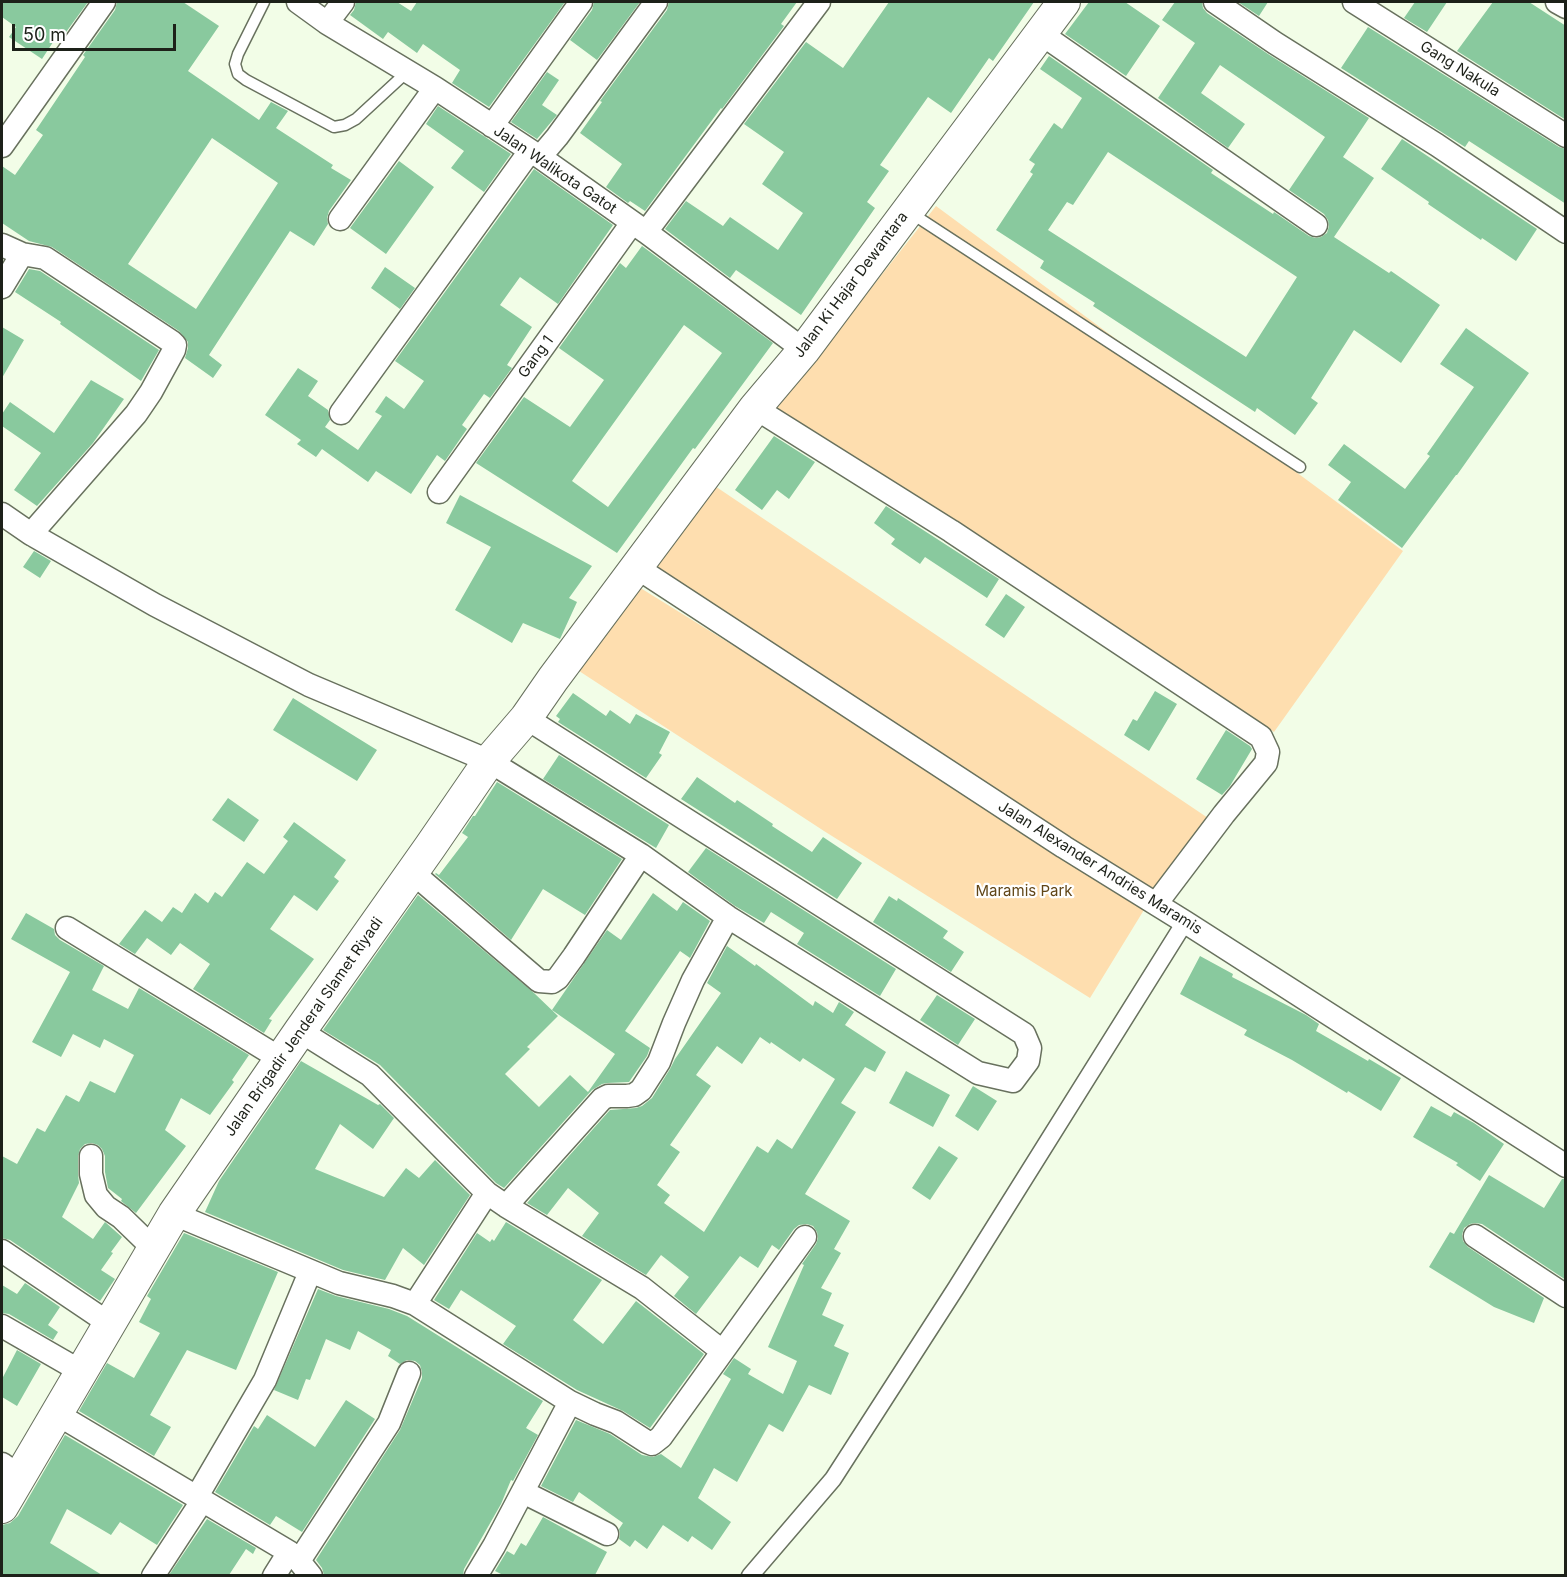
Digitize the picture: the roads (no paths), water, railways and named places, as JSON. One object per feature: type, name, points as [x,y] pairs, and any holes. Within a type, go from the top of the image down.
[{"type":"main road","name":"Jalan Ki Hajar Dewantara","points":[[636,567],[755,408],[804,350],[1064,2]]},
{"type":"main road","name":"Jalan Brigadir Jenderal Slamet Riyadi","points":[[2,1507],[11,1471],[57,1414],[174,1214],[489,761],[526,718],[636,567]]},
{"type":"street","points":[[2,146],[104,2]]},
{"type":"street","name":"Jalan Walikota Gatot","points":[[298,2],[327,23],[435,88],[535,154],[639,227],[804,350]]},
{"type":"street","points":[[327,23],[343,2]]},
{"type":"street","points":[[492,126],[581,2]]},
{"type":"street","points":[[340,413],[535,154],[557,137],[656,2]]},
{"type":"street","name":"Gang 1","points":[[439,492],[639,227],[819,2]]},
{"type":"street","points":[[1215,2],[1275,43],[1437,145],[1566,232]]},
{"type":"street","name":"Gang Nakula","points":[[1354,2],[1566,136]]},
{"type":"street","points":[[1557,2],[1566,7]]},
{"type":"street","points":[[1040,33],[1316,225]]},
{"type":"street","points":[[340,219],[435,88]]},
{"type":"street","points":[[2,287],[12,250],[45,258],[174,345],[174,350],[151,393],[136,414],[31,534]]},
{"type":"street","points":[[755,408],[961,537],[1261,737],[1268,752],[1266,763],[1157,904]]},
{"type":"street","points":[[2,514],[31,534],[155,604],[309,685],[489,761],[641,855],[728,917],[978,1073],[1013,1081],[1028,1061],[1030,1048],[1024,1034],[526,718]]},
{"type":"street","name":"Jalan Alexander Andries Maramis","points":[[636,567],[1044,834],[1566,1166]]},
{"type":"street","points":[[412,872],[539,981],[552,982],[558,978],[574,956],[641,855]]},
{"type":"street","points":[[506,1206],[602,1099],[609,1096],[634,1095],[641,1090],[659,1062],[693,980],[728,917]]},
{"type":"street","points":[[750,1575],[833,1479],[1185,922]]},
{"type":"street","points":[[67,928],[280,1059]]},
{"type":"street","points":[[300,1031],[370,1075],[487,1193],[642,1288],[722,1351]]},
{"type":"street","points":[[91,1156],[91,1174],[96,1195],[106,1207],[121,1217],[154,1249]]},
{"type":"street","points":[[415,1304],[487,1193]]},
{"type":"street","points":[[174,1214],[339,1283],[393,1296],[415,1304],[570,1402],[616,1422],[652,1444],[661,1437],[805,1237]]},
{"type":"street","points":[[1475,1236],[1566,1296]]},
{"type":"street","points":[[2,1251],[110,1324]]},
{"type":"street","points":[[153,1575],[199,1499],[265,1380],[310,1272]]},
{"type":"street","points":[[2,1326],[82,1372]]},
{"type":"street","points":[[274,1575],[300,1563],[389,1423],[409,1373]]},
{"type":"street","points":[[476,1575],[494,1546],[570,1402]]},
{"type":"street","points":[[57,1414],[300,1563]]},
{"type":"street","points":[[523,1492],[607,1534]]},
{"type":"lane","points":[[264,2],[238,54],[235,64],[238,74],[334,127],[345,125],[356,119],[407,72]]},
{"type":"lane","points":[[908,210],[1300,467]]},
{"type":"park label","name":"Maramis Park","points":[[1024,891]]}]
